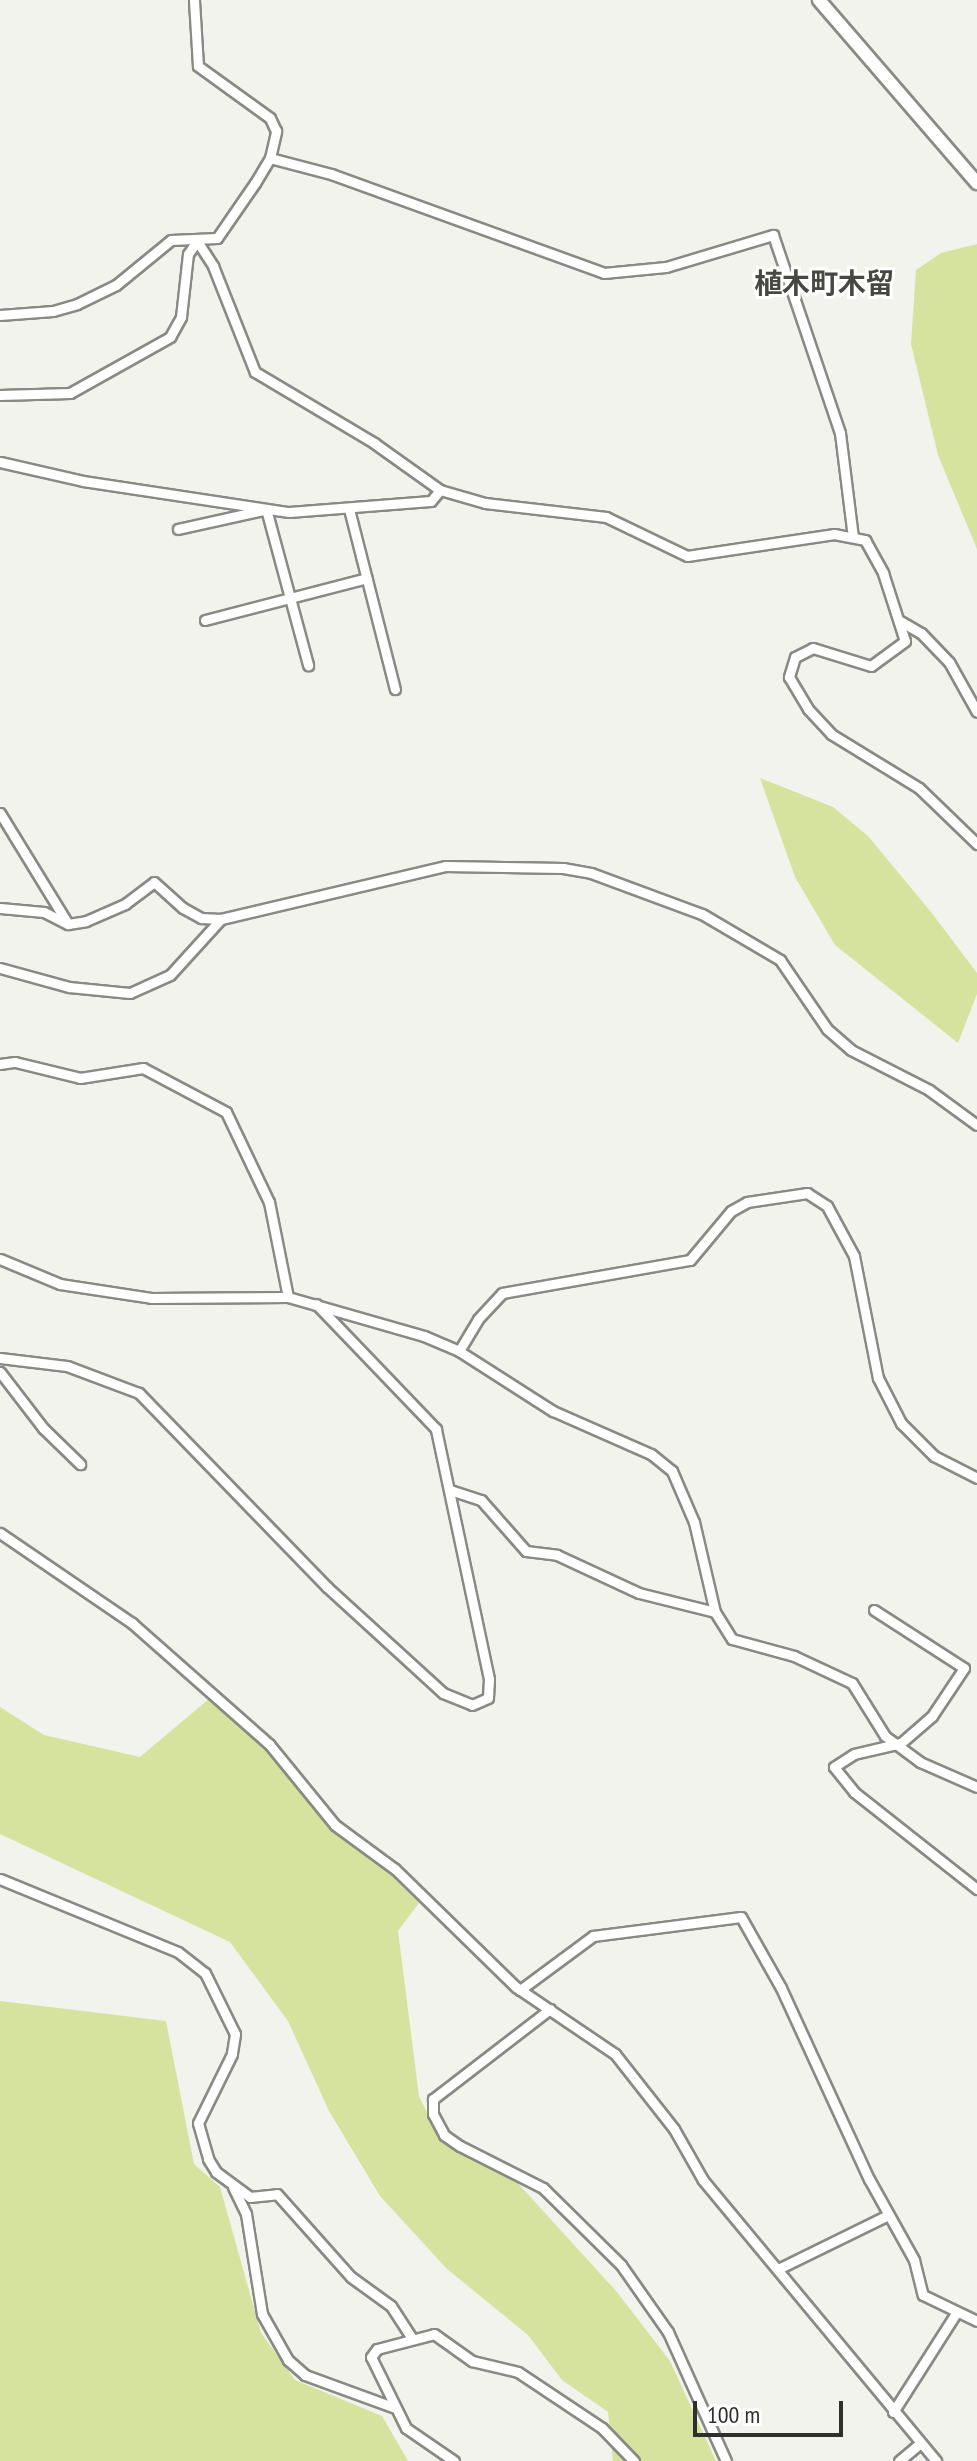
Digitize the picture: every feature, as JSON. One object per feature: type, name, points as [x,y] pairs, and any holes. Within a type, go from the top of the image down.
[{"type":"street","points":[[0,315],[53,311],[77,304],[116,285],[171,240],[217,238],[270,158],[276,131],[270,118],[198,66],[194,0]]},
{"type":"street","points":[[819,0],[977,183]]},
{"type":"street","points":[[270,158],[331,174],[604,273],[666,267],[773,235],[840,433],[853,537]]},
{"type":"street","points":[[0,395],[70,393],[170,337],[181,317],[188,254],[197,241]]},
{"type":"street","points":[[197,241],[213,266],[255,372],[363,436],[440,490],[485,503],[606,517],[687,556],[834,534],[865,540],[900,621],[905,641],[871,666],[813,648],[795,657],[789,677],[808,709],[831,734],[919,788],[977,844]]},
{"type":"street","points":[[0,462],[83,481],[266,509],[349,509],[431,501],[440,490]]},
{"type":"street","points":[[178,529],[266,509]]},
{"type":"street","points":[[266,509],[292,596],[308,665]]},
{"type":"street","points":[[349,509],[395,689]]},
{"type":"street","points":[[205,620],[367,578]]},
{"type":"street","points":[[900,621],[921,633],[949,662],[977,712]]},
{"type":"street","points":[[0,813],[68,924]]},
{"type":"street","points":[[0,908],[44,912],[68,924],[105,914],[154,882],[183,908],[201,918],[221,919],[445,866],[563,868],[591,873],[702,914],[780,960],[827,1029],[851,1050],[929,1090],[977,1125]]},
{"type":"street","points":[[0,968],[69,987],[130,993],[170,975],[221,919]]},
{"type":"street","points":[[0,1064],[15,1062],[80,1078],[143,1068],[226,1112],[269,1202],[288,1297]]},
{"type":"street","points":[[459,1351],[502,1293],[690,1260],[731,1211],[747,1202],[807,1193],[827,1206],[854,1256],[878,1378],[901,1423],[934,1456],[977,1478]]},
{"type":"street","points":[[0,1259],[60,1284],[151,1298],[288,1297],[316,1304],[459,1351],[553,1411],[651,1454],[672,1471],[694,1522],[715,1612],[732,1639],[794,1656],[852,1683],[877,1728],[896,1745],[920,1762],[977,1787]]},
{"type":"street","points":[[0,1358],[67,1366],[139,1393],[337,1596],[443,1693],[472,1705],[488,1698],[489,1679],[436,1429],[316,1304]]},
{"type":"street","points":[[0,1372],[43,1428],[80,1464]]},
{"type":"street","points":[[450,1490],[481,1500],[526,1551],[557,1555],[639,1593],[715,1612]]},
{"type":"street","points":[[0,1533],[132,1623],[255,1729],[335,1825],[395,1869],[520,1990],[615,2054],[674,2129],[703,2180],[918,2445],[936,2461]]},
{"type":"street","points":[[874,1610],[964,1668],[932,1716],[896,1745],[854,1754],[834,1767],[854,1792],[977,1889]]},
{"type":"street","points":[[0,1879],[178,1952],[205,1973],[235,2034],[232,2054],[202,2109],[199,2140],[216,2172],[250,2197],[277,2194],[351,2277],[391,2306],[411,2337]]},
{"type":"street","points":[[520,1990],[593,1936],[741,1917],[781,1988],[888,2215],[914,2260],[923,2295],[977,2321]]},
{"type":"street","points":[[550,2009],[433,2099],[433,2114],[444,2135],[460,2146],[543,2188],[621,2265],[668,2332],[726,2461]]},
{"type":"street","points":[[229,2181],[246,2214],[262,2314],[288,2360],[305,2375],[393,2407]]},
{"type":"street","points":[[778,2269],[888,2215]]},
{"type":"street","points":[[893,2412],[956,2313]]},
{"type":"street","points":[[454,2461],[406,2428],[393,2407],[371,2357],[388,2343],[434,2334],[472,2361],[518,2372],[602,2428],[634,2461]]},
{"type":"street","points":[[899,2461],[918,2445]]},
{"type":"green space","points":[[977,244],[977,549],[938,455],[911,344],[916,270],[941,253]]},
{"type":"green space","points":[[760,778],[833,807],[868,836],[977,973],[977,994],[958,1043],[835,945],[795,877]]},
{"type":"green space","points":[[216,1693],[309,1795],[419,1903],[398,1931],[419,2096],[436,2131],[514,2179],[617,2292],[670,2361],[716,2461],[613,2461],[608,2412],[562,2380],[528,2335],[447,2269],[380,2196],[329,2111],[288,2021],[230,1942],[0,1834],[0,1707],[44,1735],[140,1757]]},
{"type":"green space","points":[[0,2001],[166,2021],[194,2164],[220,2187],[261,2333],[295,2380],[382,2416],[408,2461],[0,2461]]},
{"type":"district","name":"植木町木留","points":[[824,283]]}]
